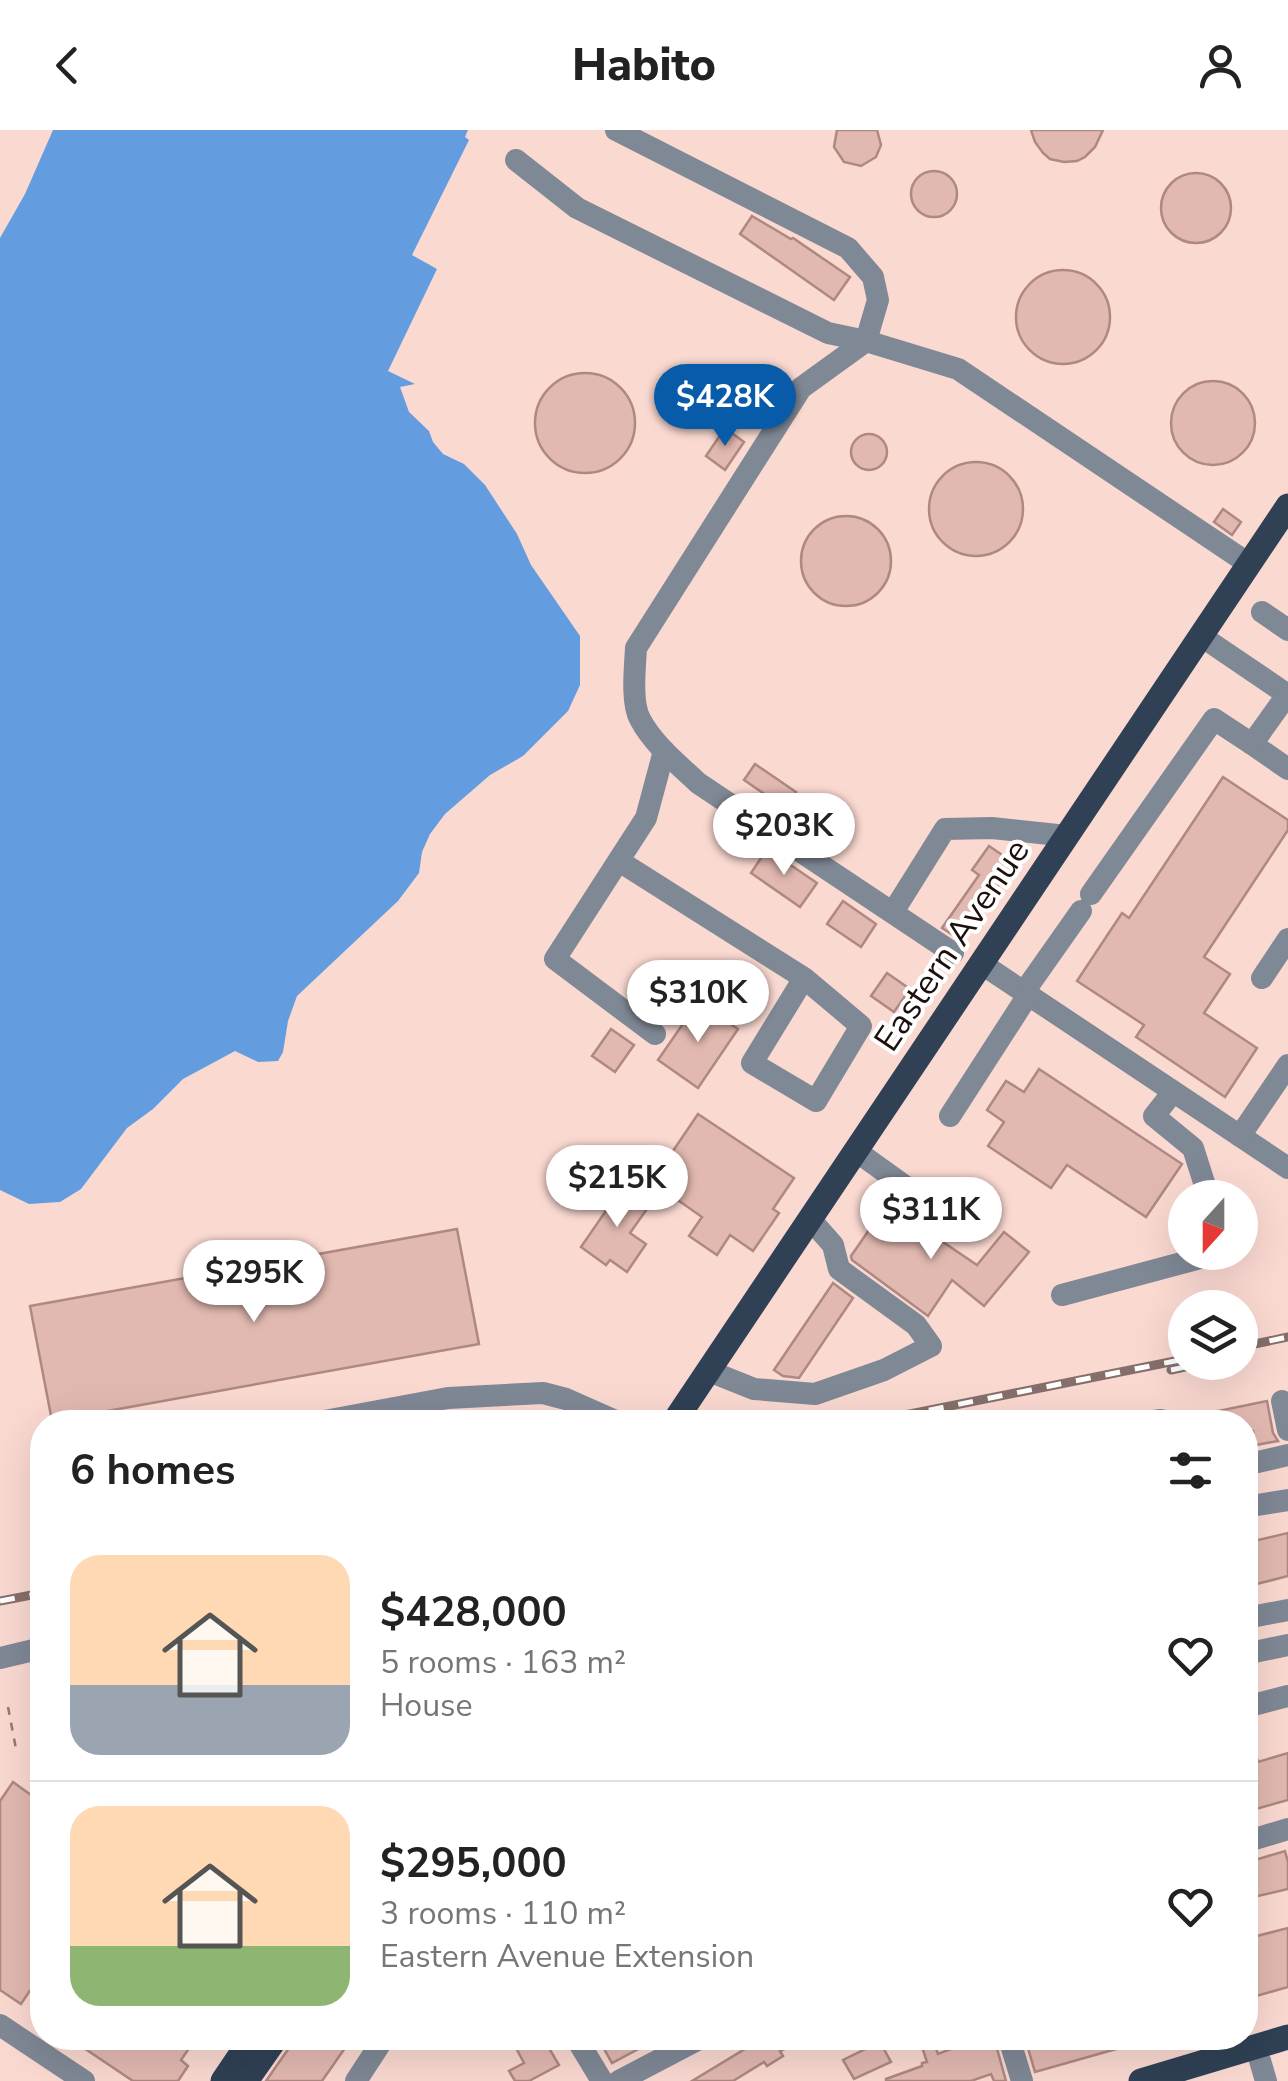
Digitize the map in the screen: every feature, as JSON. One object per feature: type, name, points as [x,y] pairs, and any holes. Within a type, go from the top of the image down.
[{"type":"main road","name":"Eastern Avenue","points":[[682,1410],[1288,506]]},
{"type":"main road","points":[[1258,2046],[1288,2037]]},
{"type":"main road","points":[[223,2081],[244,2050]]},
{"type":"main road","points":[[246,2081],[268,2050]]},
{"type":"main road","points":[[1141,2081],[1246,2050]]},
{"type":"street","points":[[616,130],[848,248],[874,277],[878,300],[866,342],[801,388],[636,648],[638,716],[664,751],[698,783],[953,953]]},
{"type":"street","points":[[516,160],[578,208],[828,333],[958,370],[1249,564]]},
{"type":"street","points":[[1262,612],[1288,630]]},
{"type":"street","points":[[1201,636],[1286,689],[1252,744]]},
{"type":"street","points":[[950,1116],[1026,993],[1214,718],[1288,769]]},
{"type":"street","points":[[655,1034],[555,958],[646,818],[664,751]]},
{"type":"street","points":[[893,912],[945,829],[992,828],[1067,836]]},
{"type":"street","points":[[619,860],[804,978],[860,1026],[816,1102],[752,1063],[804,978]]},
{"type":"street","points":[[1262,978],[1288,939]]},
{"type":"street","points":[[982,964],[1288,1167]]},
{"type":"street","points":[[1240,1136],[1288,1065]]},
{"type":"street","points":[[1173,1092],[1154,1116],[1192,1148],[1203,1180]]},
{"type":"street","points":[[856,1151],[966,1230]]},
{"type":"street","points":[[709,1370],[754,1389],[815,1394],[884,1370],[932,1346],[916,1325],[839,1269],[833,1245],[810,1219]]},
{"type":"street","points":[[1062,1295],[1168,1267]]},
{"type":"street","points":[[384,1410],[448,1398],[543,1393],[592,1410]]},
{"type":"street","points":[[1282,1401],[1288,1430]]},
{"type":"street","points":[[1258,1462],[1288,1455]]},
{"type":"street","points":[[1258,1506],[1288,1500]]},
{"type":"street","points":[[1258,1616],[1288,1610]]},
{"type":"street","points":[[1258,1653],[1287,1650]]},
{"type":"street","points":[[0,1658],[30,1651]]},
{"type":"street","points":[[1258,1704],[1288,1696]]},
{"type":"street","points":[[1258,1838],[1288,1829]]},
{"type":"street","points":[[0,2025],[30,2045]]},
{"type":"street","points":[[38,2050],[84,2081]]},
{"type":"street","points":[[356,2081],[376,2050]]},
{"type":"street","points":[[583,2050],[602,2081]]},
{"type":"street","points":[[619,2081],[678,2050]]},
{"type":"street","points":[[1012,2050],[1022,2081]]},
{"type":"street","points":[[1257,2050],[1266,2081]]},
{"type":"path","points":[[8,1707],[17,1754]]},
{"type":"water","points":[[53,130],[468,130],[465,137],[469,140],[412,255],[437,269],[388,371],[415,384],[400,387],[409,412],[429,431],[443,454],[464,464],[485,485],[517,534],[531,565],[580,636],[580,685],[568,711],[523,756],[490,775],[445,814],[422,852],[419,873],[398,901],[297,996],[278,1061],[258,1062],[235,1051],[183,1079],[127,1128],[81,1189],[60,1202],[29,1204],[0,1190],[0,238],[25,194]]},
{"type":"building","points":[[837,130],[877,130],[881,145],[876,157],[861,166],[844,162],[834,147]]},
{"type":"building","points":[[1031,130],[1103,130],[1085,157],[1064,162],[1043,153]]},
{"type":"building","points":[[934,171],[950,178],[957,194],[950,210],[934,217],[918,210],[911,194],[918,178]]},
{"type":"building","points":[[1196,173],[1221,183],[1231,208],[1221,233],[1196,243],[1171,233],[1161,208],[1171,183]]},
{"type":"building","points":[[752,216],[850,277],[834,300],[740,234]]},
{"type":"building","points":[[1063,270],[1081,273],[1096,284],[1107,299],[1107,335],[1096,350],[1081,361],[1063,364],[1045,361],[1030,350],[1019,335],[1016,317],[1019,299],[1030,284],[1045,273]]},
{"type":"building","points":[[585,373],[604,377],[620,388],[631,404],[635,423],[631,442],[620,458],[604,469],[585,473],[566,469],[550,458],[539,442],[535,423],[539,404],[550,388],[566,377]]},
{"type":"building","points":[[1213,381],[1229,384],[1243,393],[1252,407],[1252,439],[1243,453],[1229,462],[1213,465],[1197,462],[1183,453],[1174,439],[1171,423],[1174,407],[1183,393],[1197,384]]},
{"type":"building","points":[[725,428],[744,442],[725,470],[706,456]]},
{"type":"building","points":[[869,434],[882,439],[887,452],[882,465],[869,470],[856,465],[851,452],[856,439]]},
{"type":"building","points":[[976,462],[994,465],[1009,476],[1020,491],[1020,527],[1009,542],[994,553],[976,556],[958,553],[943,542],[932,527],[929,509],[932,491],[943,476],[958,465]]},
{"type":"building","points":[[1223,509],[1241,522],[1232,535],[1214,522]]},
{"type":"building","points":[[837,516],[855,516],[871,523],[884,536],[891,561],[884,586],[871,599],[855,606],[837,606],[821,599],[808,586],[801,570],[801,552],[808,536],[821,523]]},
{"type":"building","points":[[755,764],[796,792],[785,808],[744,780]]},
{"type":"building","points":[[1223,777],[1288,820],[1288,830],[1204,957],[1230,974],[1204,1013],[1257,1048],[1225,1097],[1136,1037],[1144,1025],[1077,981],[1122,913],[1129,918]]},
{"type":"building","points":[[989,846],[1014,863],[961,940],[942,928],[979,875],[972,870]]},
{"type":"building","points":[[767,849],[817,883],[800,907],[751,873]]},
{"type":"building","points":[[843,901],[876,924],[861,947],[827,924]]},
{"type":"building","points":[[887,973],[910,989],[894,1012],[871,996]]},
{"type":"building","points":[[698,1002],[738,1029],[698,1088],[658,1060]]},
{"type":"building","points":[[611,1029],[634,1045],[615,1072],[592,1056]]},
{"type":"building","points":[[1039,1069],[1182,1164],[1146,1217],[1067,1165],[1051,1188],[988,1146],[1004,1122],[987,1110],[1006,1081],[1024,1092]]},
{"type":"building","points":[[698,1114],[794,1178],[773,1209],[779,1213],[753,1251],[730,1235],[717,1255],[689,1236],[702,1217],[652,1182]]},
{"type":"building","points":[[611,1184],[649,1206],[630,1233],[646,1244],[627,1272],[610,1260],[606,1265],[581,1247],[610,1205],[601,1200]]},
{"type":"building","points":[[887,1204],[977,1265],[1004,1232],[1029,1252],[984,1306],[952,1280],[928,1316],[852,1260]]},
{"type":"building","points":[[457,1229],[479,1344],[113,1410],[50,1410],[30,1306]]},
{"type":"building","points":[[833,1283],[853,1298],[799,1378],[783,1376],[774,1370]]},
{"type":"building","points":[[1267,1401],[1278,1441],[1258,1445],[1258,1410],[1223,1410]]},
{"type":"building","points":[[1288,1533],[1288,1576],[1258,1584],[1258,1540]]},
{"type":"building","points":[[1288,1753],[1288,1800],[1258,1808],[1258,1762]]},
{"type":"building","points":[[13,1782],[30,1794],[30,1990],[21,2004],[0,1990],[0,1801]]},
{"type":"building","points":[[1285,1851],[1288,1889],[1258,1896],[1258,1859]]},
{"type":"building","points":[[1288,1928],[1288,1987],[1258,1996],[1258,1936]]},
{"type":"building","points":[[87,2050],[188,2050],[181,2060],[188,2066],[178,2081],[133,2081]]},
{"type":"building","points":[[288,2050],[344,2050],[322,2081],[266,2081]]},
{"type":"building","points":[[517,2050],[550,2050],[559,2065],[529,2081],[515,2081],[509,2071],[524,2063]]},
{"type":"building","points":[[605,2050],[636,2050],[612,2063]]},
{"type":"building","points":[[743,2050],[782,2050],[783,2056],[767,2066],[764,2062],[733,2081],[692,2081]]},
{"type":"building","points":[[864,2050],[884,2050],[891,2062],[854,2079],[843,2060]]},
{"type":"building","points":[[923,2050],[936,2050],[938,2054],[949,2050],[997,2050],[1006,2081],[994,2081],[991,2074],[971,2081],[886,2081],[927,2062]]},
{"type":"building","points":[[1029,2050],[1113,2050],[1035,2072]]},
{"type":"railway","points":[[1258,1343],[1288,1337]]},
{"type":"railway","points":[[930,1410],[1168,1362]]},
{"type":"railway","points":[[0,1601],[30,1595]]}]
